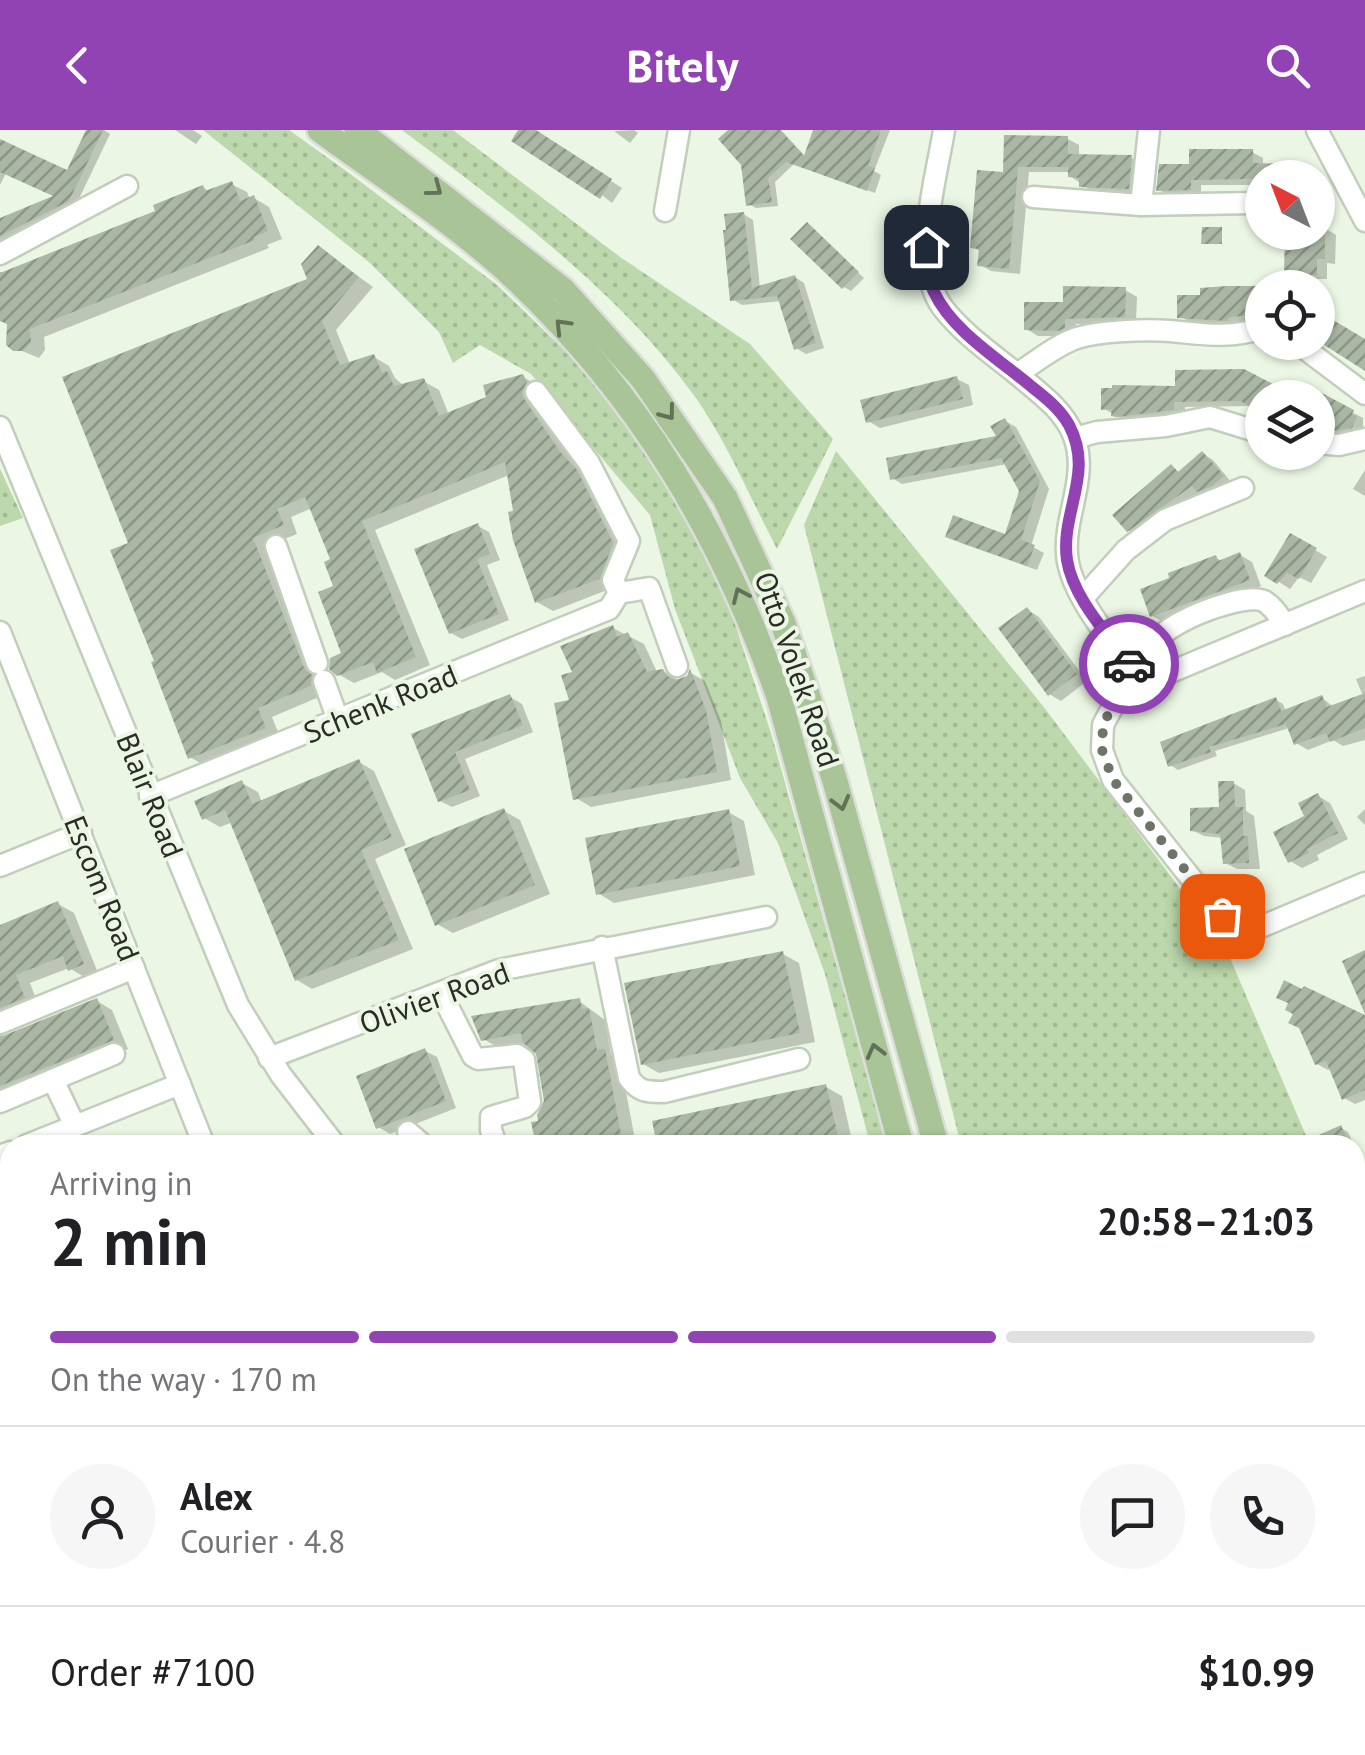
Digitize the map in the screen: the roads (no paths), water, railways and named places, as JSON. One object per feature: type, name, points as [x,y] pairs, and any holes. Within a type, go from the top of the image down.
[{"type":"main road","name":"Otto Volek Road","points":[[320,130],[458,232],[522,286],[619,392],[693,500],[755,628],[779,697],[898,1135]]},
{"type":"main road","name":"Otto Volek Road","points":[[357,130],[564,290],[643,379],[725,498],[783,623],[805,688],[835,781],[933,1135]]},
{"type":"street","points":[[665,211],[679,130]]},
{"type":"street","points":[[944,130],[926,247],[933,290],[960,326],[1054,405],[1075,438],[1079,472],[1066,538],[1067,558],[1084,598],[1142,684]]},
{"type":"street","points":[[1142,204],[1149,130]]},
{"type":"street","points":[[1317,130],[1365,220]]},
{"type":"street","points":[[0,254],[127,186]]},
{"type":"street","points":[[1034,197],[1142,204],[1245,202]]},
{"type":"street","points":[[1017,374],[1060,346],[1089,335],[1168,331],[1200,336],[1245,334]]},
{"type":"street","points":[[1320,360],[1365,394]]},
{"type":"street","points":[[536,392],[590,463],[629,541],[614,580],[614,601],[649,588],[677,666]]},
{"type":"street","points":[[1075,438],[1210,417],[1245,428]]},
{"type":"street","name":"Blair Road","points":[[0,427],[238,1005],[270,1058],[328,1135]]},
{"type":"street","points":[[1335,444],[1365,439]]},
{"type":"street","points":[[1084,598],[1126,550],[1165,520],[1244,488]]},
{"type":"street","points":[[276,546],[338,720]]},
{"type":"street","points":[[1365,590],[1142,684],[1113,706],[1103,724],[1102,750],[1113,780],[1222,916],[1238,926],[1263,926],[1365,883]]},
{"type":"street","points":[[1142,684],[1158,639],[1186,619],[1260,600],[1285,624]]},
{"type":"street","name":"Schenk Road","points":[[150,796],[614,601]]},
{"type":"street","name":"Escom Road","points":[[0,632],[200,1135]]},
{"type":"street","points":[[0,866],[82,834]]},
{"type":"street","name":"Olivier Road","points":[[270,1058],[499,970],[766,918]]},
{"type":"street","points":[[602,947],[629,1078],[636,1087],[646,1092],[664,1092],[800,1059]]},
{"type":"street","points":[[0,1024],[134,968]]},
{"type":"street","points":[[441,992],[474,1056],[478,1059],[517,1055],[524,1060],[530,1102],[492,1117],[492,1135]]},
{"type":"street","points":[[0,1102],[114,1054]]},
{"type":"street","points":[[53,1080],[75,1126]]},
{"type":"street","points":[[52,1135],[180,1084]]}]
